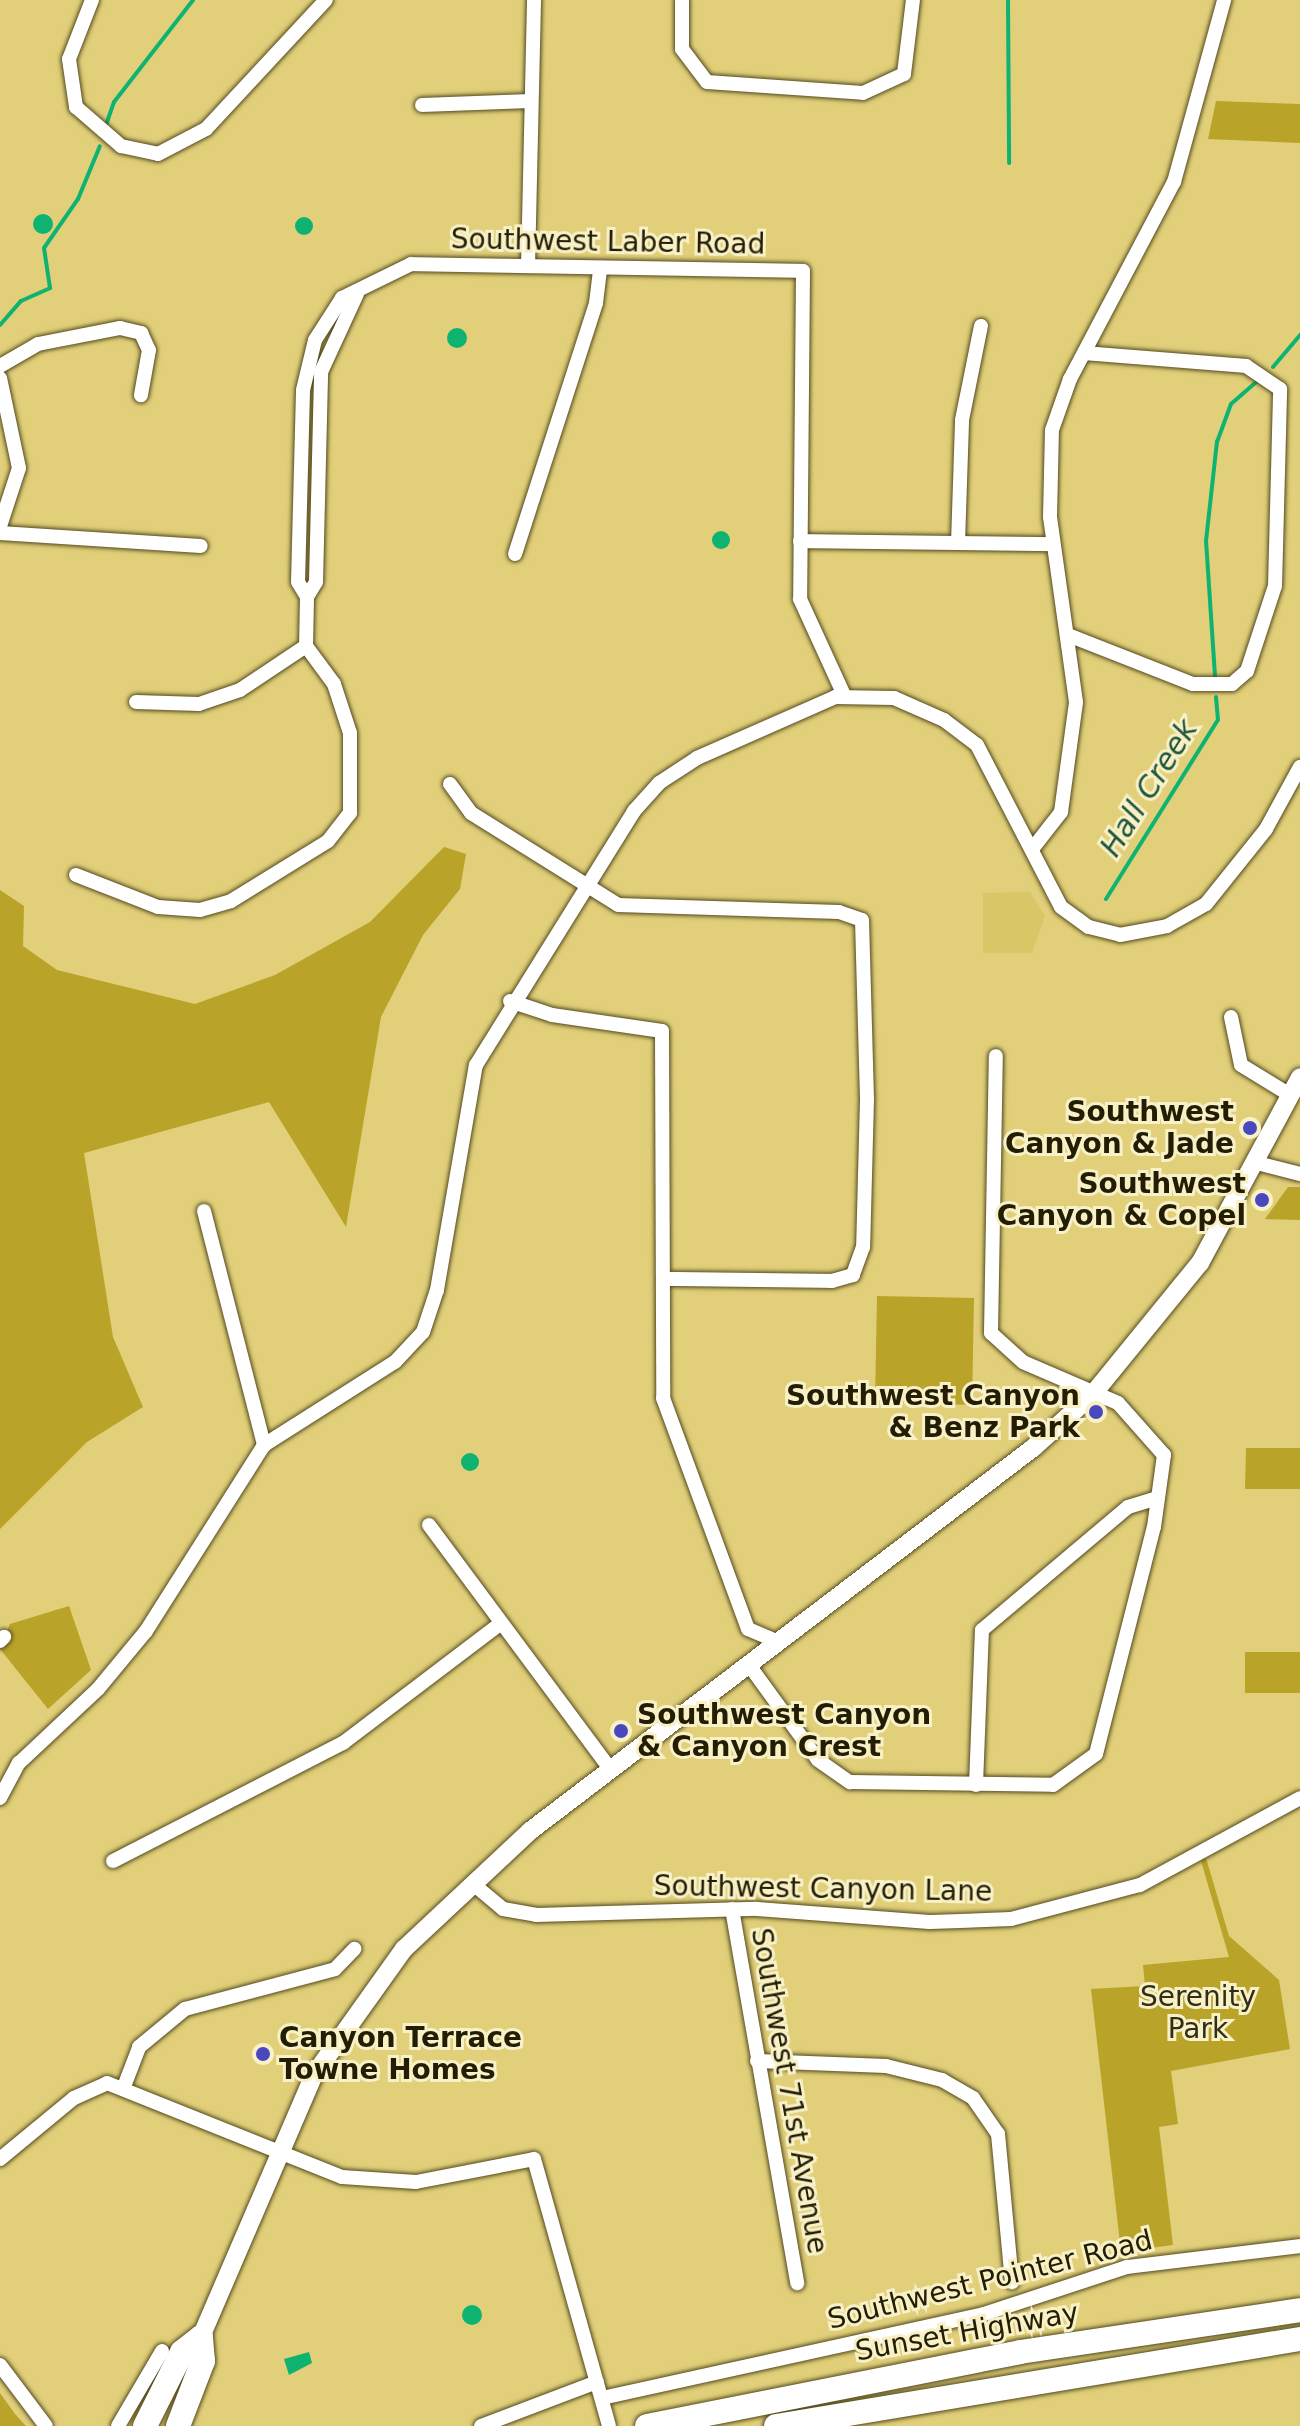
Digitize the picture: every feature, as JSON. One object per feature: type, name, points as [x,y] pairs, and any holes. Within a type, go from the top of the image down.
[{"type":"highway","name":"Sunset Highway","points":[[647,2426],[1020,2352],[1300,2310]]},
{"type":"highway","points":[[145,2426],[182,2352],[201,2337]]},
{"type":"highway","points":[[178,2426],[203,2361],[201,2337]]},
{"type":"highway","name":"Sunset Highway","points":[[780,2425],[1300,2339]]},
{"type":"main road","points":[[201,2337],[275,2152],[345,2026],[404,1949],[472,1883],[611,1770],[1033,1448],[1093,1394],[1179,1292],[1257,1163],[1300,1077]]},
{"type":"street","points":[[92,0],[69,59],[76,107],[121,146],[158,154],[206,129],[326,0]]},
{"type":"street","points":[[528,266],[534,0]]},
{"type":"street","points":[[682,0],[682,49],[707,82],[863,93],[904,74],[913,0]]},
{"type":"street","points":[[1033,848],[1058,822],[1066,788],[1076,702],[1052,544],[1049,446],[1085,353],[1174,182],[1224,0]]},
{"type":"street","points":[[422,105],[530,101]]},
{"type":"street","name":"Southwest Laber Road","points":[[306,646],[307,597],[298,582],[306,366],[330,312],[411,264],[803,271],[800,541]]},
{"type":"street","points":[[515,554],[596,303],[600,268]]},
{"type":"street","points":[[958,543],[962,420],[981,326]]},
{"type":"street","points":[[0,366],[38,344],[120,328],[141,333],[149,350],[141,395]]},
{"type":"street","points":[[1068,635],[1193,684],[1232,684],[1247,671],[1275,586],[1280,389],[1246,366],[1085,353]]},
{"type":"street","points":[[0,378],[19,468],[0,526]]},
{"type":"street","points":[[0,533],[201,546]]},
{"type":"street","points":[[844,695],[800,599],[800,541],[1052,544]]},
{"type":"street","points":[[76,875],[158,907],[200,910],[231,901],[336,835],[354,799],[352,743],[334,684],[306,646],[240,690],[199,704],[136,702]]},
{"type":"street","points":[[0,1798],[19,1763],[98,1689],[146,1631],[264,1445],[395,1362],[423,1332],[437,1290],[476,1065],[510,1001],[659,783],[697,758],[844,695],[912,704],[977,745],[1069,914],[1107,934],[1145,933],[1188,916],[1222,889],[1300,767]]},
{"type":"street","points":[[450,784],[471,813],[587,887],[643,909],[839,912],[862,920],[867,1099],[863,1247],[853,1275],[832,1281],[663,1279]]},
{"type":"street","points":[[510,1001],[552,1015],[662,1031],[666,1410],[748,1629],[778,1642]]},
{"type":"street","points":[[1231,1017],[1241,1065],[1290,1095]]},
{"type":"street","points":[[749,1665],[818,1760],[850,1782],[1053,1785],[1096,1754],[1157,1498],[1164,1455],[1118,1403],[1023,1362],[991,1333],[996,1056]]},
{"type":"street","points":[[1257,1163],[1300,1174]]},
{"type":"street","points":[[204,1211],[264,1445]]},
{"type":"street","points":[[976,1785],[982,1630],[1128,1507],[1157,1498]]},
{"type":"street","points":[[429,1525],[611,1770]]},
{"type":"street","points":[[113,1861],[343,1743],[501,1623]]},
{"type":"street","name":"Southwest Canyon Lane","points":[[472,1883],[495,1905],[522,1913],[732,1909],[930,1922],[1028,1917],[1140,1885],[1300,1798]]},
{"type":"street","name":"Southwest 71st Avenue","points":[[732,1909],[797,2283]]},
{"type":"street","points":[[125,2084],[139,2047],[185,2009],[335,1969],[354,1949]]},
{"type":"street","points":[[757,2061],[886,2066],[929,2075],[973,2098],[998,2134],[1012,2282]]},
{"type":"street","points":[[0,2159],[84,2091],[125,2084],[275,2152],[342,2177],[382,2183],[538,2161],[609,2426]]},
{"type":"street","name":"Southwest Pointer Road","points":[[603,2405],[984,2314],[1127,2267],[1300,2246]]},
{"type":"street","points":[[118,2426],[162,2351]]},
{"type":"street","points":[[0,2365],[46,2426]]},
{"type":"street","points":[[481,2426],[597,2382]]},
{"type":"shaded area","points":[[43,214],[50,217],[53,224],[50,231],[43,234],[36,231],[33,224],[36,217]]},
{"type":"shaded area","points":[[304,217],[313,226],[304,235],[295,226]]},
{"type":"shaded area","points":[[457,328],[464,331],[467,338],[464,345],[457,348],[450,345],[447,338],[450,331]]},
{"type":"shaded area","points":[[721,531],[730,540],[721,549],[712,540]]},
{"type":"shaded area","points":[[1030,892],[1045,916],[1032,953],[983,953],[983,893]]},
{"type":"shaded area","points":[[466,1453],[474,1453],[479,1462],[477,1469],[466,1471],[461,1466],[461,1458]]},
{"type":"shaded area","points":[[472,2305],[479,2308],[482,2315],[479,2322],[472,2325],[465,2322],[462,2315],[465,2308]]},
{"type":"shaded area","points":[[309,2352],[312,2363],[289,2375],[284,2359]]},
{"type":"green space","points":[[1216,101],[1300,104],[1300,143],[1208,139]]},
{"type":"green space","points":[[444,847],[466,854],[460,889],[423,935],[381,1017],[346,1227],[269,1102],[84,1153],[113,1337],[143,1407],[87,1442],[0,1529],[0,890],[24,906],[23,946],[57,970],[195,1004],[275,975],[370,922]]},
{"type":"green space","points":[[1288,1187],[1300,1187],[1300,1220],[1265,1219]]},
{"type":"green space","points":[[877,1296],[974,1298],[972,1405],[875,1402]]},
{"type":"green space","points":[[1246,1448],[1300,1448],[1300,1489],[1245,1489]]},
{"type":"green space","points":[[69,1606],[91,1670],[48,1709],[0,1649],[10,1624]]},
{"type":"green space","points":[[1245,1652],[1300,1652],[1300,1693],[1245,1693]]},
{"type":"green space","name":"Serenity Park","points":[[1206,1858],[1229,1936],[1279,1980],[1290,2049],[1171,2071],[1178,2124],[1159,2127],[1173,2245],[1121,2252],[1091,1989],[1145,1986],[1143,1965],[1229,1957],[1201,1861]]},
{"type":"green space","points":[[0,2393],[15,2414],[26,2426],[0,2426]]},
{"type":"waterway","points":[[106,125],[114,102],[193,0]]},
{"type":"waterway","points":[[1008,0],[1009,163]]},
{"type":"waterway","points":[[0,325],[21,301],[50,288],[44,248],[78,199],[100,146]]},
{"type":"waterway","name":"Hall Creek","points":[[1273,367],[1300,335]]},
{"type":"waterway","name":"Hall Creek","points":[[1215,676],[1206,541],[1217,442],[1231,404],[1256,382]]},
{"type":"waterway","name":"Hall Creek","points":[[1106,899],[1218,720],[1216,697]]},
{"type":"place","name":"Southwest Canyon & Jade","points":[[1250,1128]]},
{"type":"place","name":"Southwest Canyon & Copel","points":[[1262,1200]]},
{"type":"place","name":"Southwest Canyon & Benz Park","points":[[1096,1412]]},
{"type":"place","name":"Southwest Canyon & Canyon Crest","points":[[621,1731]]},
{"type":"place","name":"Canyon Terrace Towne Homes","points":[[263,2054]]}]
